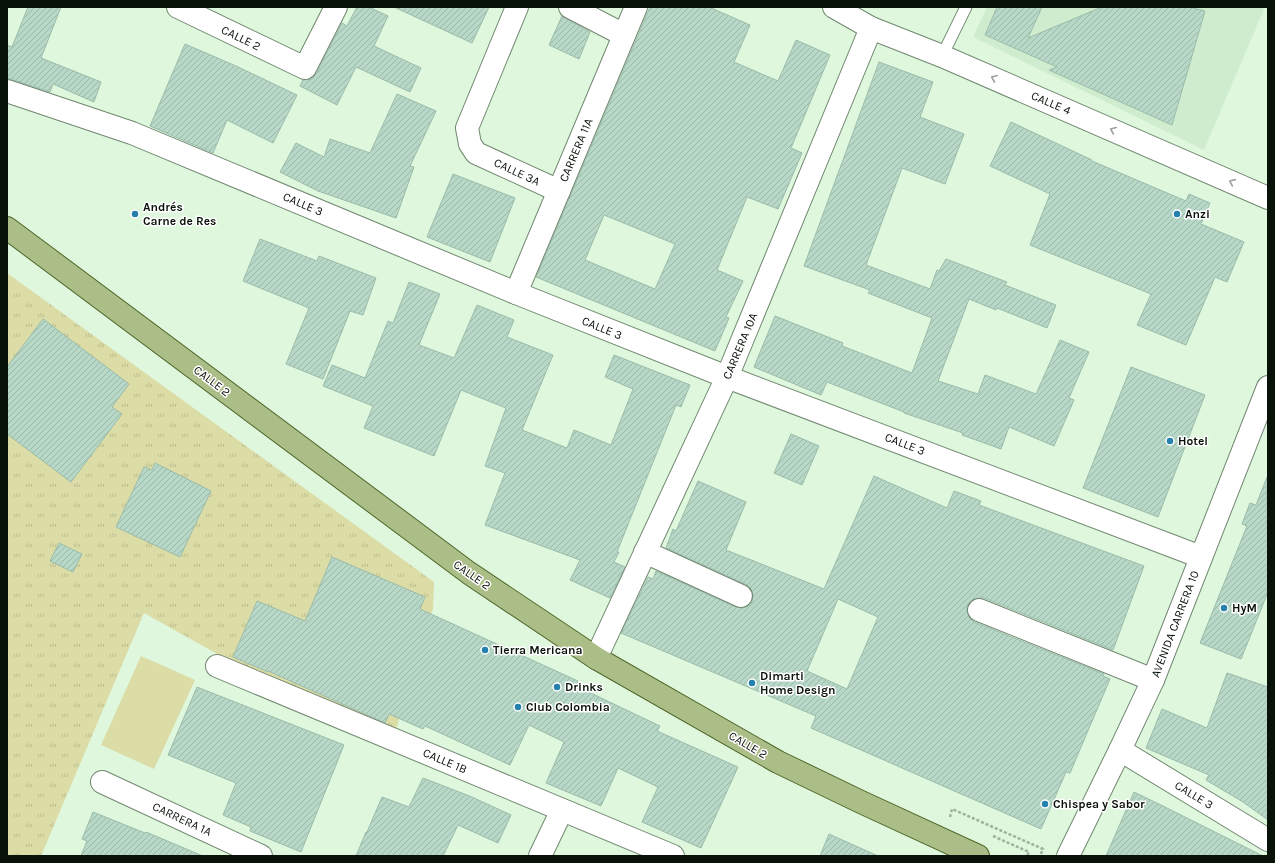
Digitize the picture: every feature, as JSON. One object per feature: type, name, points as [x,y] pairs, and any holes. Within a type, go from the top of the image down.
[{"type":"main road","name":"CALLE 2","points":[[7,228],[469,573],[596,658],[778,762],[978,856]]},
{"type":"street","name":"CALLE 2","points":[[178,7],[305,68],[336,7]]},
{"type":"street","name":"CALLE 3A","points":[[517,7],[467,128],[470,144],[476,153],[559,191]]},
{"type":"street","points":[[570,7],[624,34]]},
{"type":"street","name":"CARRERA 11A","points":[[516,293],[636,7]]},
{"type":"street","name":"CALLE 4","points":[[834,7],[870,28],[942,56],[1268,198]]},
{"type":"street","name":"CARRERA 10A","points":[[596,658],[727,377],[870,28]]},
{"type":"street","name":"CALLE 3","points":[[7,91],[132,133],[516,293],[727,377],[1201,556]]},
{"type":"street","name":"AVENIDA CARRERA 10","points":[[1068,856],[1153,680],[1268,387]]},
{"type":"street","points":[[646,552],[741,596]]},
{"type":"street","points":[[979,610],[1153,680]]},
{"type":"street","name":"CALLE 1B","points":[[217,666],[673,856]]},
{"type":"street","name":"CALLE 3","points":[[1120,750],[1268,840]]},
{"type":"street","name":"CARRERA 1A","points":[[102,782],[261,856]]},
{"type":"street","points":[[540,856],[562,810]]},
{"type":"lane","points":[[942,56],[966,7]]},
{"type":"path","points":[[956,820],[949,817],[952,809],[1043,849],[1040,856]]},
{"type":"path","points":[[992,836],[1029,852],[1027,856]]},
{"type":"shaded area","points":[[987,7],[1260,7],[1264,9],[1204,150],[973,37]]},
{"type":"green space","points":[[7,273],[434,582],[433,609],[414,659],[396,731],[221,656],[144,613],[41,856],[7,856]]},
{"type":"green space","points":[[141,656],[195,680],[154,769],[101,745]]},
{"type":"building","points":[[28,7],[61,7],[41,58],[101,82],[94,102],[53,84],[50,92],[7,78],[7,45],[12,47]]},
{"type":"building","points":[[357,7],[369,7],[388,16],[374,46],[421,68],[410,92],[356,67],[337,105],[300,86],[303,80],[312,79],[316,74],[342,23],[347,26]]},
{"type":"building","points":[[394,7],[489,7],[472,43]]},
{"type":"building","points":[[650,7],[709,7],[750,25],[734,62],[778,81],[796,40],[830,55],[791,148],[802,153],[778,209],[747,197],[717,270],[743,281],[726,317],[729,318],[715,351],[536,277]],"holes":[[[604,215],[675,244],[655,289],[585,260]]]},
{"type":"building","points":[[997,7],[1042,7],[1028,38],[1102,7],[1189,7],[1205,11],[1172,125],[1049,70],[1057,67],[985,35]]},
{"type":"building","points":[[562,16],[590,32],[579,59],[549,45]]},
{"type":"building","points":[[185,44],[297,95],[273,143],[227,120],[213,153],[150,126]]},
{"type":"building","points":[[879,62],[933,82],[920,117],[964,134],[945,184],[902,168],[866,265],[930,289],[937,270],[939,271],[946,259],[1007,282],[1005,285],[1056,305],[1047,328],[997,308],[996,310],[969,299],[938,381],[978,394],[985,375],[1036,394],[1060,340],[1089,352],[1069,398],[1074,400],[1054,446],[1009,427],[1001,449],[962,435],[963,433],[904,413],[827,382],[821,395],[754,367],[775,316],[843,343],[842,346],[912,373],[932,318],[868,293],[870,290],[804,266]]},
{"type":"building","points":[[397,94],[436,111],[410,166],[414,167],[396,218],[318,191],[280,172],[296,143],[324,157],[330,139],[370,153]]},
{"type":"building","points":[[1011,122],[1092,161],[1186,201],[1189,194],[1210,203],[1201,224],[1244,242],[1227,282],[1215,277],[1186,345],[1137,325],[1151,294],[1030,245],[1050,194],[990,166]]},
{"type":"building","points":[[453,174],[515,198],[490,262],[427,237]]},
{"type":"building","points":[[260,239],[317,261],[319,256],[376,278],[363,315],[350,311],[323,379],[286,364],[309,308],[243,281]]},
{"type":"building","points":[[409,282],[440,294],[419,345],[454,358],[477,305],[514,320],[507,337],[553,355],[522,430],[567,448],[574,430],[611,445],[633,389],[605,377],[614,355],[690,385],[681,407],[676,405],[617,552],[619,552],[614,562],[625,567],[610,598],[570,580],[580,560],[485,525],[505,473],[485,466],[506,408],[461,390],[434,456],[364,428],[373,406],[323,386],[332,365],[365,378],[388,321],[393,323]]},
{"type":"building","points":[[43,319],[129,384],[112,407],[122,414],[71,482],[7,434],[7,367]]},
{"type":"building","points":[[1131,367],[1205,395],[1158,517],[1083,488]]},
{"type":"building","points":[[791,434],[819,446],[802,485],[774,473]]},
{"type":"building","points":[[155,463],[211,491],[180,557],[116,527],[144,467],[152,470]]},
{"type":"building","points":[[874,476],[947,508],[954,491],[981,501],[979,505],[1144,566],[1113,650],[984,598],[972,600],[967,606],[969,617],[974,622],[1104,674],[1103,676],[1110,679],[1070,773],[1066,772],[1041,829],[811,728],[816,716],[621,633],[648,577],[653,579],[656,571],[736,607],[743,608],[752,602],[753,594],[747,585],[666,548],[673,529],[676,531],[698,481],[746,502],[726,550],[824,589]],"holes":[[[838,599],[878,617],[847,689],[807,671]]]},
{"type":"building","points":[[1267,477],[1268,592],[1241,659],[1200,643],[1247,526],[1242,524],[1250,503],[1256,505]]},
{"type":"building","points":[[59,543],[82,554],[73,572],[50,561]]},
{"type":"building","points":[[332,557],[425,597],[420,609],[578,681],[576,686],[660,726],[657,731],[738,767],[701,848],[642,822],[658,787],[618,768],[601,806],[546,783],[564,742],[529,725],[510,765],[425,726],[423,729],[389,714],[385,723],[233,657],[257,601],[305,621]]},
{"type":"building","points":[[1227,673],[1268,687],[1268,820],[1243,802],[1206,780],[1209,775],[1146,748],[1162,709],[1207,728]]},
{"type":"building","points":[[197,687],[344,745],[301,852],[250,831],[251,827],[223,815],[236,783],[168,755]]},
{"type":"building","points":[[423,778],[472,797],[511,815],[498,843],[458,825],[443,856],[356,856],[382,797],[409,807]]},
{"type":"building","points":[[1134,792],[1163,806],[1263,856],[1106,856]]},
{"type":"building","points":[[93,812],[203,856],[81,856],[87,841],[82,839]]},
{"type":"building","points":[[829,834],[878,856],[820,856]]},
{"type":"place","name":"Andrés Carne de Res","points":[[135,214]]},
{"type":"place","name":"Anzi","points":[[1177,214]]},
{"type":"place","name":"Hotel","points":[[1170,441]]},
{"type":"place","name":"HyM","points":[[1224,608]]},
{"type":"place","name":"Tierra Mericana","points":[[485,650]]},
{"type":"place","name":"Dimarti Home Design","points":[[752,683]]},
{"type":"place","name":"Drinks","points":[[557,687]]},
{"type":"place","name":"Club Colombia","points":[[518,707]]},
{"type":"place","name":"Chispea y Sabor","points":[[1045,804]]}]
